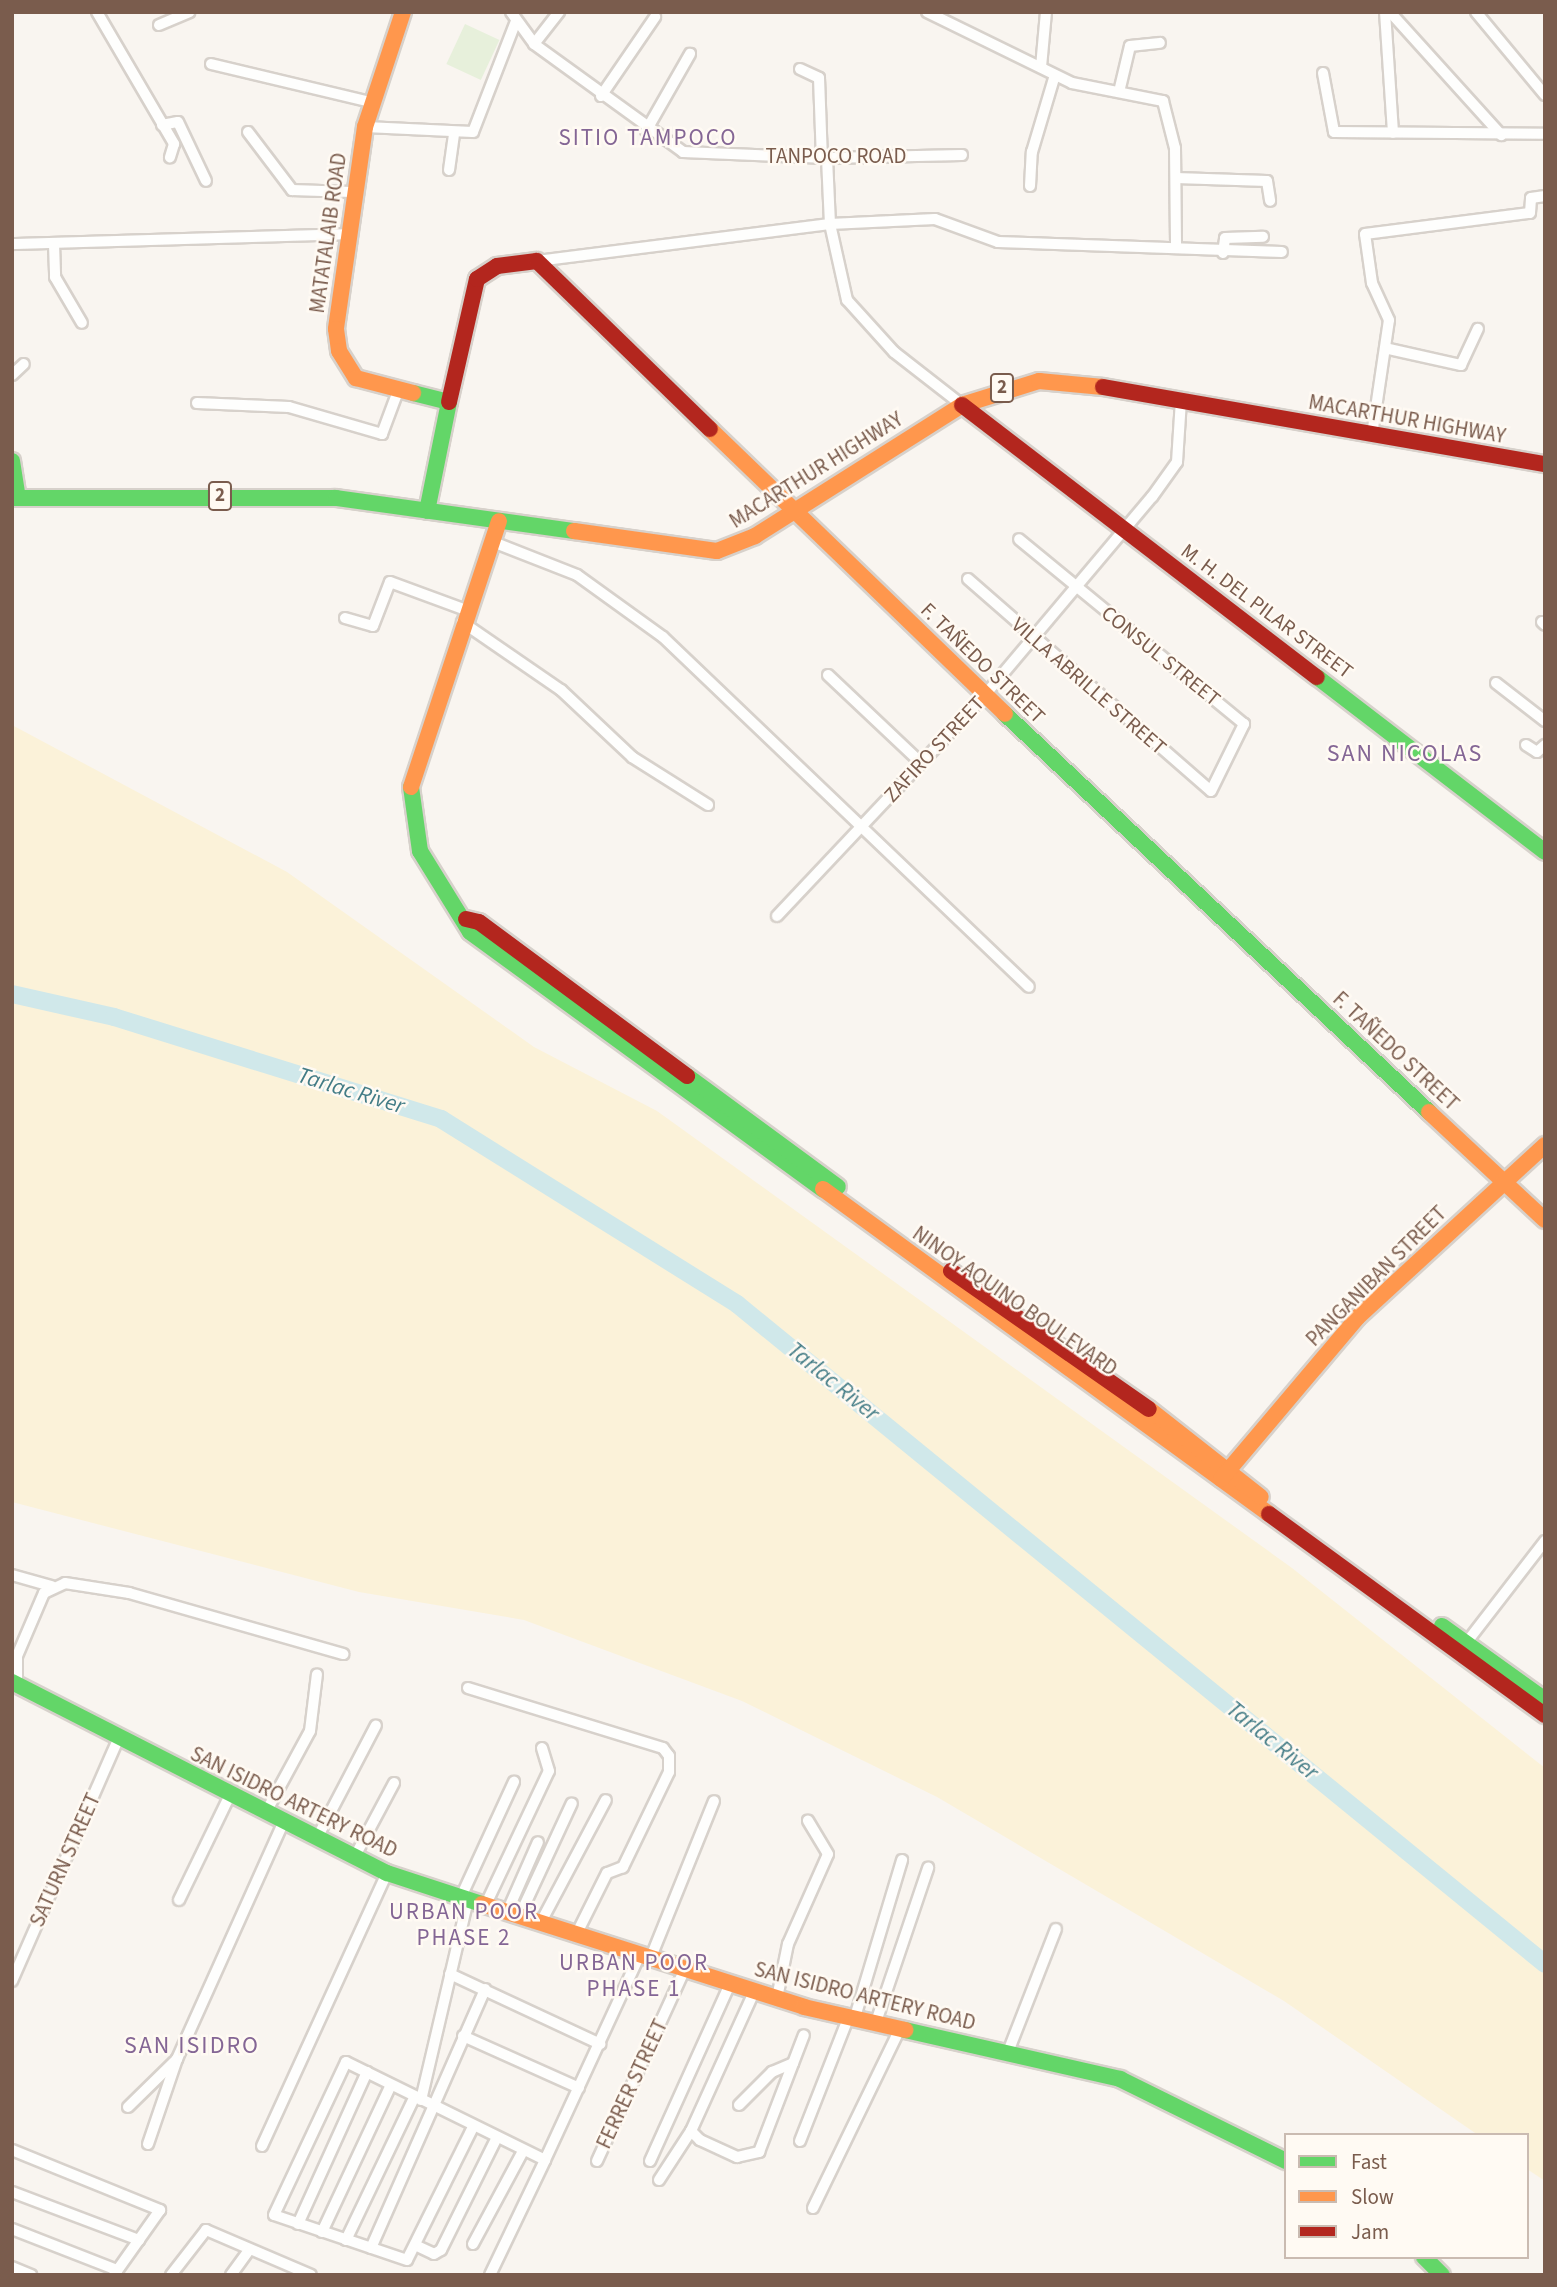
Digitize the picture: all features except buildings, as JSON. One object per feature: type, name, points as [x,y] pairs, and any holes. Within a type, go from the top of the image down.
[{"type":"main road","name":"MATATALAIB ROAD","points":[[402,12],[371,102],[352,192],[339,351],[356,378],[398,391],[449,401]]},
{"type":"main road","points":[[428,511],[449,401],[477,279],[497,266],[537,261]]},
{"type":"main road","name":"F. TAÑEDO STREET","points":[[537,261],[985,695],[1545,1220]]},
{"type":"main road","name":"MACARTHUR HIGHWAY","points":[[15,498],[287,495],[428,511],[712,551],[755,536],[962,405],[1039,381],[1181,400],[1545,464]]},
{"type":"main road","name":"M. H. DEL PILAR STREET","points":[[962,405],[1545,852]]},
{"type":"main road","points":[[12,461],[15,498]]},
{"type":"main road","name":"NINOY AQUINO BOULEVARD","points":[[499,521],[409,777],[420,851],[476,938],[1463,1647],[1545,1700]]},
{"type":"main road","name":"PANGANIBAN STREET","points":[[1224,1475],[1358,1317],[1503,1179],[1545,1145]]},
{"type":"main road","name":"NINOY AQUINO BOULEVARD","points":[[1463,1647],[1545,1715]]},
{"type":"main road","name":"SAN ISIDRO ARTERY ROAD","points":[[15,1683],[118,1740],[231,1793],[387,1873],[754,1992],[1143,2087],[1284,2160]]},
{"type":"main road","points":[[1426,2259],[1442,2275]]},
{"type":"street","points":[[97,12],[174,144],[170,157]]},
{"type":"street","points":[[159,25],[189,12]]},
{"type":"street","points":[[534,44],[559,12]]},
{"type":"street","points":[[927,12],[1072,83],[1163,101],[1176,178],[1176,248]]},
{"type":"street","points":[[1041,67],[1045,12]]},
{"type":"street","points":[[1387,12],[1394,133]]},
{"type":"street","points":[[1387,12],[1501,135]]},
{"type":"street","points":[[1476,12],[1545,95]]},
{"type":"street","points":[[365,127],[454,135],[473,132],[513,17]]},
{"type":"street","name":"TANPOCO ROAD","points":[[513,17],[534,44],[646,131],[683,152],[825,158],[962,155]]},
{"type":"street","points":[[601,96],[654,17]]},
{"type":"street","points":[[1119,92],[1130,46],[1160,43]]},
{"type":"street","points":[[646,131],[690,54]]},
{"type":"street","points":[[211,64],[371,102]]},
{"type":"street","points":[[800,69],[819,78],[830,224],[851,307],[894,352],[962,405]]},
{"type":"street","points":[[1323,73],[1331,131],[1545,134]]},
{"type":"street","points":[[1030,186],[1032,152],[1055,75]]},
{"type":"street","points":[[162,125],[178,122],[206,181]]},
{"type":"street","points":[[248,132],[292,191],[352,192]]},
{"type":"street","points":[[449,170],[454,135]]},
{"type":"street","points":[[1176,178],[1267,181],[1270,201]]},
{"type":"street","points":[[1372,435],[1389,349],[1389,320],[1372,283],[1365,234],[1530,213],[1531,198],[1545,196]]},
{"type":"street","points":[[537,261],[830,224],[943,219],[998,243],[1176,248],[1223,253],[1282,252]]},
{"type":"street","points":[[12,244],[348,234]]},
{"type":"street","points":[[1223,253],[1225,238],[1263,237]]},
{"type":"street","points":[[54,244],[55,277],[82,323]]},
{"type":"street","points":[[1389,349],[1461,365],[1478,329]]},
{"type":"street","points":[[12,376],[24,364]]},
{"type":"street","points":[[197,403],[289,407],[382,434],[398,391]]},
{"type":"street","name":"ZAFIRO STREET","points":[[777,916],[985,695],[1079,589],[1126,529],[1177,462],[1181,400]]},
{"type":"street","name":"CONSUL STREET","points":[[1018,539],[1245,725],[1210,791]]},
{"type":"street","points":[[493,541],[552,562],[621,604],[862,825],[1029,987]]},
{"type":"street","name":"VILLA ABRILLE STREET","points":[[968,579],[1210,791]]},
{"type":"street","points":[[345,618],[373,626],[390,582],[464,616],[561,691],[632,757],[708,805]]},
{"type":"street","points":[[828,675],[921,763]]},
{"type":"street","points":[[1496,683],[1545,721]]},
{"type":"street","points":[[1526,745],[1537,752],[1545,745]]},
{"type":"street","points":[[1463,1647],[1545,1541]]},
{"type":"street","points":[[12,1575],[51,1586],[129,1593],[343,1654]]},
{"type":"street","points":[[15,1683],[20,1648],[51,1586]]},
{"type":"street","points":[[266,1812],[310,1731],[317,1674]]},
{"type":"street","points":[[468,1688],[663,1748],[669,1756],[669,1772],[623,1867],[607,1873],[577,1933]]},
{"type":"street","points":[[317,1838],[376,1725]]},
{"type":"street","name":"SATURN STREET","points":[[12,1980],[118,1740]]},
{"type":"street","points":[[486,1904],[549,1771],[541,1748]]},
{"type":"street","points":[[346,2241],[417,2099],[450,1974],[465,1898],[514,1782]]},
{"type":"street","points":[[354,1858],[394,1783]]},
{"type":"street","points":[[179,1900],[231,1793]]},
{"type":"street","points":[[541,1922],[606,1800]]},
{"type":"street","points":[[490,2275],[600,2044],[646,1956],[714,1801]]},
{"type":"street","points":[[514,1913],[572,1803]]},
{"type":"street","points":[[148,2144],[177,2059],[284,1821]]},
{"type":"street","points":[[778,1998],[788,1944],[828,1854],[808,1821]]},
{"type":"street","points":[[514,1913],[538,1842]]},
{"type":"street","points":[[800,2141],[852,2016],[902,1860]]},
{"type":"street","points":[[876,2022],[928,1868]]},
{"type":"street","points":[[262,2146],[387,1873]]},
{"type":"street","points":[[1008,2052],[1056,1929]]},
{"type":"street","name":"FERRER STREET","points":[[597,2161],[685,1969]]},
{"type":"street","points":[[450,1974],[600,2044]]},
{"type":"street","points":[[650,2161],[730,1984]]},
{"type":"street","points":[[371,2248],[485,1989]]},
{"type":"street","points":[[659,2180],[691,2131],[754,1992]]},
{"type":"street","points":[[813,2207],[901,2027]]},
{"type":"street","points":[[691,2131],[730,2155],[759,2152],[804,2035]]},
{"type":"street","points":[[463,2036],[579,2088]]},
{"type":"street","points":[[128,2107],[177,2059]]},
{"type":"street","points":[[473,2127],[407,2260],[276,2218],[274,2211],[344,2063],[367,2072],[417,2099],[433,2106],[496,2139],[545,2160]]},
{"type":"street","points":[[740,2105],[772,2072],[793,2063]]},
{"type":"street","points":[[298,2224],[367,2072]]},
{"type":"street","points":[[322,2232],[391,2085]]},
{"type":"street","points":[[415,2245],[434,2254],[441,2250],[496,2139]]},
{"type":"street","points":[[12,2150],[160,2210],[116,2272],[12,2229]]},
{"type":"street","points":[[473,2244],[523,2151]]},
{"type":"street","points":[[12,2192],[139,2240]]},
{"type":"street","points":[[171,2275],[206,2230],[311,2275]]},
{"type":"street","points":[[232,2275],[249,2250]]},
{"type":"street","points":[[12,2267],[31,2275]]},
{"type":"green space","points":[[465,24],[499,40],[481,80],[446,64]]},
{"type":"sand","points":[[12,725],[287,872],[534,1047],[657,1111],[1292,1568],[1545,1768],[1545,2181],[1529,2170],[1529,2133],[1475,2133],[1284,2001],[937,1797],[742,1701],[524,1620],[359,1592],[12,1502]]},
{"type":"waterway","name":"Tarlac River","points":[[12,994],[114,1017],[441,1119],[737,1304],[1545,1964]]},
{"type":"traffic: fast","points":[[413,393],[449,402],[427,511]]},
{"type":"traffic: fast","points":[[12,461],[18,498]]},
{"type":"traffic: fast","points":[[12,498],[336,498],[574,531]]},
{"type":"traffic: fast","points":[[1317,677],[1545,852]]},
{"type":"traffic: fast","points":[[1005,714],[1429,1112]]},
{"type":"traffic: fast","points":[[411,787],[420,851],[470,932],[823,1189]]},
{"type":"traffic: fast","points":[[687,1076],[838,1187]]},
{"type":"traffic: fast","points":[[1442,1626],[1545,1700]]},
{"type":"traffic: fast","points":[[12,1682],[387,1873],[482,1904]]},
{"type":"traffic: fast","points":[[905,2030],[1120,2079],[1284,2160]]},
{"type":"traffic: fast","points":[[1426,2259],[1442,2275]]},
{"type":"traffic: slow","points":[[403,12],[365,127],[336,329],[339,351],[356,378],[413,393]]},
{"type":"traffic: slow","points":[[574,531],[717,551],[755,536],[962,405],[1039,381],[1103,387]]},
{"type":"traffic: slow","points":[[710,429],[1005,714]]},
{"type":"traffic: slow","points":[[411,787],[499,521]]},
{"type":"traffic: slow","points":[[1429,1112],[1545,1220]]},
{"type":"traffic: slow","points":[[1221,1479],[1358,1317],[1545,1145]]},
{"type":"traffic: slow","points":[[823,1189],[1269,1514]]},
{"type":"traffic: slow","points":[[1149,1409],[1261,1497]]},
{"type":"traffic: slow","points":[[482,1904],[804,2007],[905,2030]]},
{"type":"traffic: jam","points":[[449,402],[477,279],[497,266],[537,261],[710,429]]},
{"type":"traffic: jam","points":[[1103,387],[1545,464]]},
{"type":"traffic: jam","points":[[962,405],[1317,677]]},
{"type":"traffic: jam","points":[[466,919],[479,922],[687,1076]]},
{"type":"traffic: jam","points":[[951,1271],[1149,1409]]},
{"type":"traffic: jam","points":[[1269,1514],[1545,1715]]},
{"type":"district","name":"SITIO TAMPOCO","points":[[648,138]]},
{"type":"district","name":"SAN NICOLAS","points":[[1405,754]]},
{"type":"district","name":"URBAN POOR PHASE 2","points":[[464,1925]]},
{"type":"district","name":"URBAN POOR PHASE 1","points":[[634,1976]]},
{"type":"district","name":"SAN ISIDRO","points":[[192,2046]]}]
